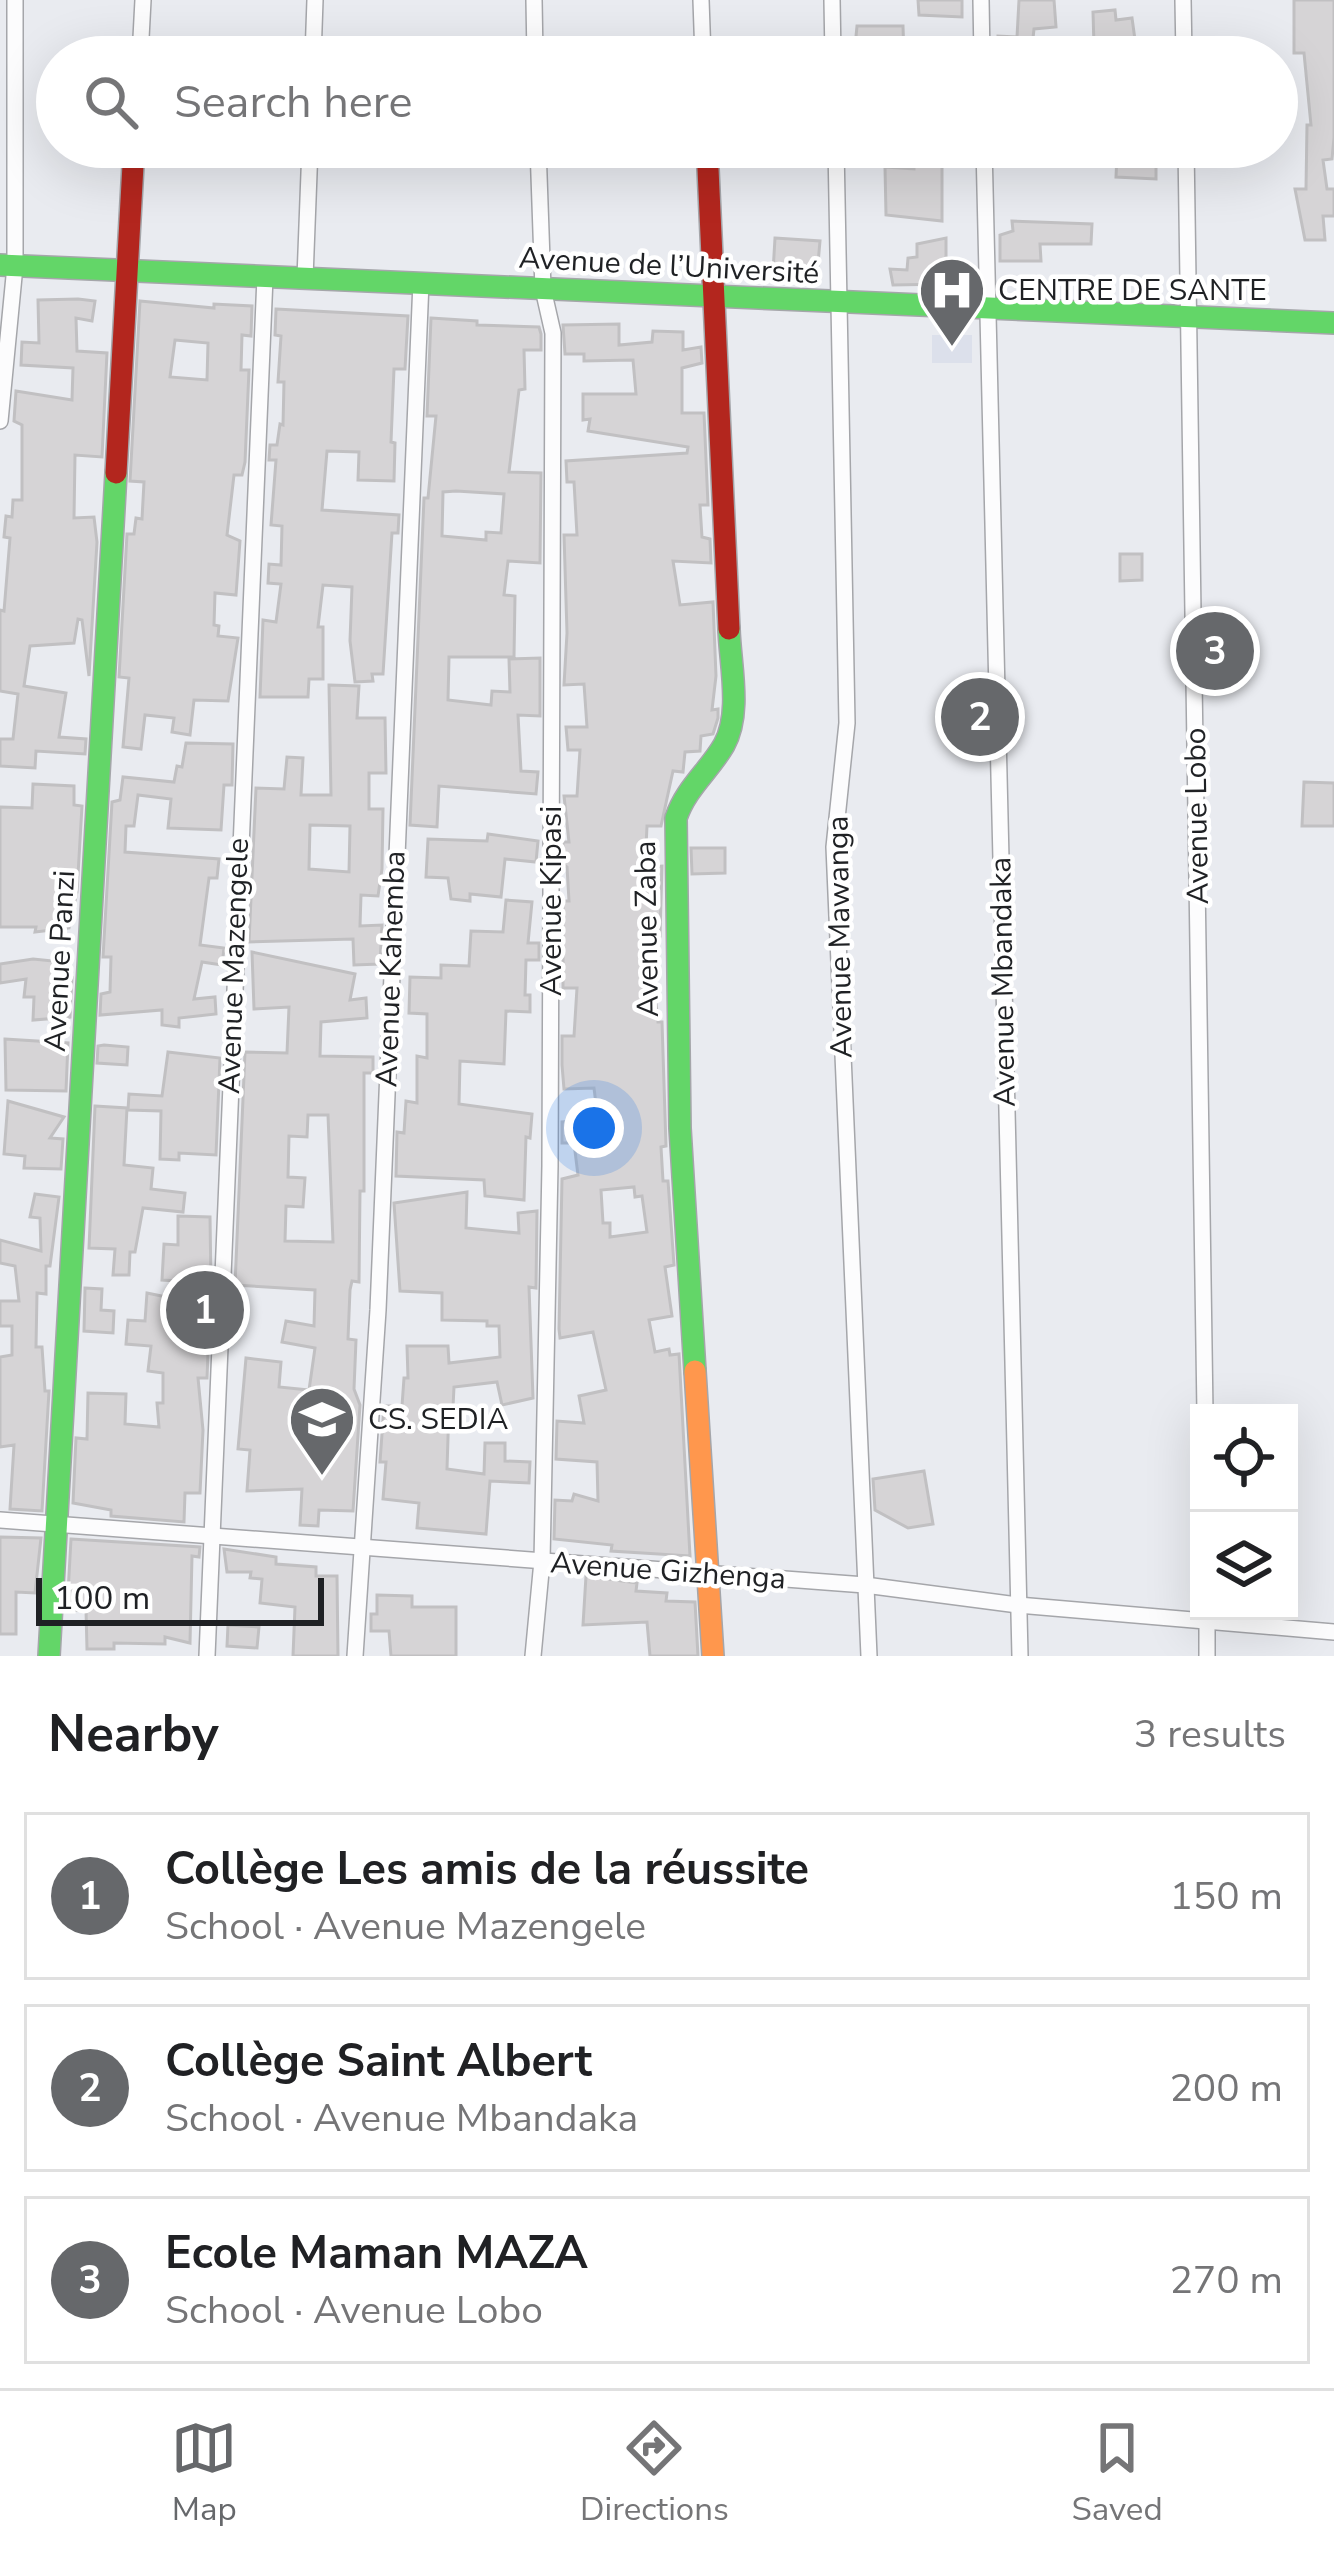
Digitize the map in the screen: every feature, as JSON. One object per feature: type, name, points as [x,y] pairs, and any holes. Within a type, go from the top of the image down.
[{"type":"street","points":[[0,421],[15,0]]},
{"type":"street","points":[[141,36],[143,0]]},
{"type":"street","points":[[314,36],[315,0]]},
{"type":"street","points":[[533,0],[535,36]]},
{"type":"street","points":[[701,0],[703,36]]},
{"type":"street","points":[[832,0],[833,36]]},
{"type":"street","points":[[981,0],[982,36]]},
{"type":"street","points":[[1183,0],[1184,36]]},
{"type":"street","name":"Avenue Panzi","points":[[49,1656],[133,168]]},
{"type":"street","points":[[304,278],[309,168]]},
{"type":"street","name":"Avenue Kipasi","points":[[533,1656],[542,1561],[550,1166],[553,333],[543,289],[539,168]]},
{"type":"street","name":"Avenue Zaba","points":[[708,168],[734,720],[722,754],[683,797],[676,818],[680,1128],[713,1656]]},
{"type":"street","name":"Avenue Mawanga","points":[[837,168],[847,723],[834,847],[868,1656]]},
{"type":"street","points":[[984,168],[987,307]]},
{"type":"street","name":"Avenue Lobo","points":[[1186,168],[1204,1404]]},
{"type":"street","name":"Avenue de l’Université","points":[[8,266],[421,282],[841,306],[987,307],[1334,322]]},
{"type":"street","name":"Avenue Mazengele","points":[[208,1656],[265,277]]},
{"type":"street","name":"Avenue Kahemba","points":[[355,1656],[378,1310],[421,282]]},
{"type":"street","name":"Avenue Mbandaka","points":[[987,307],[1020,1656]]},
{"type":"street","name":"Avenue Gizhenga","points":[[0,1520],[865,1585],[1018,1605],[1190,1615]]},
{"type":"street","points":[[1207,1620],[1207,1656]]},
{"type":"street","name":"Avenue Gizhenga","points":[[1239,1620],[1334,1632]]},
{"type":"shaded area","name":"CENTRE DE SANTE","points":[[932,335],[972,335],[972,363],[932,363]]},
{"type":"building","points":[[918,0],[962,0],[962,17],[919,15]]},
{"type":"building","points":[[1019,0],[1054,0],[1056,27],[1034,29],[1033,36],[1017,36]]},
{"type":"building","points":[[1294,0],[1334,0],[1334,138],[1332,159],[1323,160],[1327,189],[1334,189],[1334,216],[1323,216],[1325,240],[1305,240],[1295,189],[1306,189],[1307,125],[1311,125],[1304,53],[1298,53],[1298,36],[1294,36]]},
{"type":"building","points":[[1115,10],[1116,20],[1132,18],[1134,36],[1094,36],[1093,12]]},
{"type":"building","points":[[857,26],[903,26],[903,36],[856,36]]},
{"type":"building","points":[[885,168],[942,168],[942,221],[886,215]]},
{"type":"building","points":[[1116,168],[1156,168],[1156,179],[1116,177]]},
{"type":"building","points":[[1012,221],[1092,224],[1091,244],[1040,244],[1041,261],[1000,261],[1000,235],[1013,231]]},
{"type":"building","points":[[775,238],[820,241],[817,275],[773,272]]},
{"type":"building","points":[[946,238],[946,284],[893,285],[890,269],[907,270],[908,258],[917,257],[917,244]]},
{"type":"building","points":[[38,300],[95,301],[92,321],[76,318],[77,351],[107,353],[102,457],[75,455],[74,518],[94,517],[97,542],[89,676],[82,620],[78,619],[74,643],[30,646],[24,686],[66,693],[59,737],[86,739],[85,754],[36,751],[35,768],[0,766],[0,739],[13,739],[18,694],[0,691],[0,610],[4,611],[10,538],[4,537],[6,516],[12,517],[13,500],[22,500],[22,425],[14,421],[16,391],[72,400],[73,368],[21,365],[22,342],[39,343]]},
{"type":"building","points":[[140,301],[214,308],[214,304],[252,306],[251,336],[242,335],[241,370],[249,370],[245,462],[242,475],[234,475],[227,535],[240,541],[236,595],[215,593],[218,636],[238,638],[228,701],[194,700],[190,735],[172,732],[174,718],[145,715],[141,749],[123,747],[129,678],[119,677],[127,534],[134,534],[136,518],[142,519],[144,482],[130,481]],"holes":[[[175,340],[208,343],[207,380],[170,377]]]},
{"type":"building","points":[[276,309],[408,316],[405,369],[394,369],[394,481],[358,480],[359,452],[327,451],[322,510],[399,515],[398,533],[392,533],[383,674],[372,674],[373,681],[355,682],[350,641],[352,587],[323,585],[318,627],[323,627],[323,679],[309,679],[308,697],[260,697],[263,620],[276,622],[281,584],[268,583],[269,564],[281,565],[282,526],[271,525],[276,460],[269,460],[270,445],[277,445],[283,425]]},
{"type":"building","points":[[431,318],[539,327],[541,350],[524,350],[525,389],[519,390],[509,472],[541,473],[540,563],[508,561],[504,595],[515,596],[514,657],[449,657],[448,700],[491,705],[492,691],[510,692],[509,659],[540,658],[540,716],[518,715],[521,771],[538,772],[536,794],[439,786],[437,827],[410,825],[424,498],[428,498],[436,416],[427,416]],"holes":[[[443,492],[504,494],[501,533],[486,532],[486,540],[442,536]]]},
{"type":"building","points":[[619,324],[619,345],[652,342],[653,331],[683,332],[683,350],[701,347],[702,363],[682,368],[682,413],[704,413],[708,505],[700,505],[702,537],[710,539],[711,563],[673,561],[680,605],[713,602],[716,676],[712,710],[718,709],[718,718],[713,734],[701,736],[700,751],[685,752],[683,772],[673,771],[661,826],[647,826],[645,867],[662,866],[660,936],[647,937],[649,995],[655,994],[658,1022],[662,1022],[666,1146],[661,1147],[674,1265],[665,1267],[672,1316],[649,1320],[655,1352],[669,1349],[670,1355],[679,1354],[690,1556],[611,1551],[612,1545],[554,1539],[555,1500],[572,1501],[574,1494],[598,1501],[597,1462],[556,1459],[557,1421],[584,1423],[579,1396],[606,1390],[593,1332],[560,1338],[559,1329],[562,1179],[578,1175],[574,1143],[562,1143],[562,1122],[598,1120],[594,1088],[564,1089],[562,1065],[562,1036],[574,1036],[577,988],[563,988],[563,901],[569,901],[563,864],[563,842],[569,842],[564,796],[577,796],[580,750],[568,750],[566,727],[587,727],[584,684],[564,685],[564,535],[577,535],[574,482],[567,482],[566,461],[687,453],[688,447],[588,431],[583,394],[636,394],[633,360],[584,361],[584,354],[565,354],[563,325]],"holes":[[[634,1187],[635,1197],[642,1196],[647,1232],[610,1237],[610,1223],[603,1223],[601,1190]]]},
{"type":"building","points":[[1120,554],[1142,554],[1142,580],[1120,581]]},
{"type":"building","points":[[1205,636],[1242,636],[1243,657],[1206,658]]},
{"type":"building","points":[[329,685],[359,686],[357,718],[385,718],[386,773],[369,773],[369,809],[383,809],[382,869],[378,896],[361,895],[360,926],[382,925],[380,964],[354,965],[353,939],[249,942],[256,788],[284,789],[287,757],[303,758],[301,795],[331,795]],"holes":[[[310,825],[350,826],[349,872],[309,869]]]},
{"type":"building","points":[[186,743],[233,744],[232,785],[224,785],[221,830],[168,828],[171,799],[138,795],[134,826],[126,826],[125,852],[219,859],[217,878],[209,878],[200,945],[224,948],[222,965],[202,962],[194,999],[215,997],[216,1014],[179,1018],[179,1027],[162,1025],[162,1010],[100,1015],[101,994],[110,992],[111,957],[103,957],[112,802],[120,800],[123,777],[174,782]]},
{"type":"building","points":[[1304,782],[1334,783],[1334,826],[1302,826]]},
{"type":"building","points":[[33,784],[74,786],[74,805],[82,806],[77,892],[69,928],[35,932],[36,927],[0,927],[0,807],[32,808]]},
{"type":"building","points":[[488,834],[538,841],[536,862],[505,859],[501,897],[470,894],[470,901],[451,899],[448,878],[426,877],[428,839],[487,841]]},
{"type":"building","points":[[691,848],[725,848],[725,873],[692,874]]},
{"type":"building","points":[[506,900],[532,902],[528,943],[539,943],[539,960],[526,960],[525,995],[530,995],[530,1012],[506,1011],[504,1064],[460,1061],[459,1104],[532,1114],[530,1138],[526,1137],[524,1200],[485,1196],[484,1180],[396,1176],[397,1132],[404,1133],[406,1101],[417,1103],[417,1056],[427,1058],[427,1014],[409,1013],[410,977],[441,978],[441,965],[469,966],[471,931],[503,932]]},
{"type":"building","points":[[252,952],[355,974],[350,1000],[366,998],[367,1018],[321,1022],[320,1056],[373,1057],[373,1073],[364,1073],[359,1282],[352,1281],[350,1290],[348,1339],[356,1340],[354,1389],[360,1405],[353,1511],[319,1510],[318,1526],[300,1525],[302,1489],[247,1491],[250,1450],[238,1449],[246,1358],[281,1362],[279,1387],[309,1390],[315,1348],[282,1342],[286,1321],[314,1326],[315,1290],[235,1285],[245,1052],[287,1053],[289,1007],[254,1009]],"holes":[[[308,1115],[328,1115],[333,1242],[285,1241],[286,1206],[303,1207],[305,1178],[288,1177],[289,1136],[307,1137]]]},
{"type":"building","points":[[33,959],[63,962],[61,982],[72,978],[70,1017],[33,1020],[34,997],[24,997],[26,979],[0,983],[0,964]]},
{"type":"building","points":[[5,1039],[68,1043],[66,1091],[6,1090]]},
{"type":"building","points":[[98,1046],[128,1047],[127,1065],[97,1063]]},
{"type":"building","points":[[168,1052],[220,1058],[216,1155],[179,1153],[179,1160],[160,1159],[161,1111],[128,1110],[129,1094],[162,1096]]},
{"type":"building","points":[[8,1101],[64,1117],[50,1138],[63,1139],[61,1169],[24,1168],[25,1156],[4,1154]]},
{"type":"building","points":[[95,1106],[127,1108],[124,1165],[153,1168],[151,1189],[185,1193],[183,1212],[143,1208],[135,1252],[130,1252],[129,1275],[113,1275],[115,1249],[89,1248]]},
{"type":"building","points":[[467,1192],[466,1228],[519,1233],[518,1213],[537,1211],[536,1288],[529,1287],[533,1398],[502,1405],[497,1382],[454,1387],[453,1407],[449,1407],[447,1469],[484,1474],[485,1443],[505,1443],[505,1461],[530,1462],[529,1483],[490,1481],[486,1534],[417,1528],[419,1503],[383,1499],[386,1462],[380,1462],[384,1406],[402,1406],[404,1378],[408,1378],[407,1346],[448,1346],[449,1363],[500,1357],[499,1326],[487,1326],[487,1321],[442,1320],[442,1293],[400,1291],[394,1203]]},
{"type":"building","points":[[35,1194],[59,1197],[50,1266],[46,1266],[46,1294],[37,1293],[36,1347],[42,1347],[45,1391],[49,1391],[42,1511],[10,1509],[14,1445],[0,1447],[0,1357],[12,1355],[12,1326],[0,1326],[0,1301],[19,1301],[15,1266],[0,1263],[0,1240],[41,1251],[40,1218],[30,1217]]},
{"type":"building","points":[[178,1216],[210,1217],[211,1283],[162,1280],[164,1244],[178,1245]]},
{"type":"building","points":[[85,1288],[102,1289],[101,1310],[114,1311],[113,1333],[84,1331]]},
{"type":"building","points":[[147,1293],[210,1306],[207,1378],[198,1378],[203,1430],[200,1493],[185,1493],[184,1522],[111,1516],[111,1510],[73,1503],[76,1438],[87,1439],[88,1393],[126,1394],[125,1424],[159,1427],[157,1403],[163,1403],[163,1373],[148,1371],[151,1346],[126,1344],[128,1320],[145,1321]]},
{"type":"building","points":[[924,1471],[933,1524],[908,1528],[875,1510],[873,1479]]},
{"type":"building","points":[[0,1537],[41,1538],[35,1593],[16,1592],[16,1634],[0,1634]]},
{"type":"building","points":[[71,1539],[200,1547],[199,1557],[192,1556],[190,1643],[165,1637],[165,1644],[114,1643],[114,1649],[87,1649],[86,1610],[67,1611]]},
{"type":"building","points":[[224,1549],[276,1557],[276,1564],[316,1567],[316,1576],[337,1576],[338,1656],[293,1656],[295,1607],[260,1603],[262,1579],[250,1578],[251,1572],[227,1572]]},
{"type":"building","points":[[586,1576],[637,1583],[636,1591],[667,1593],[666,1601],[695,1602],[698,1656],[650,1656],[647,1622],[583,1625]]},
{"type":"building","points":[[377,1595],[412,1596],[412,1607],[456,1607],[456,1656],[391,1656],[389,1631],[371,1631]]},
{"type":"building","points":[[228,1625],[259,1627],[257,1648],[227,1646]]},
{"type":"traffic: fast","points":[[0,265],[1334,323]]},
{"type":"traffic: fast","points":[[49,1656],[116,473]]},
{"type":"traffic: fast","points":[[695,1371],[680,1128],[676,818],[724,745],[733,718],[729,629]]},
{"type":"traffic: slow","points":[[695,1371],[713,1656]]},
{"type":"traffic: jam","points":[[116,473],[133,168]]},
{"type":"traffic: jam","points":[[708,168],[729,629]]},
{"type":"place","name":"CENTRE DE SANTE","points":[[952,349]]},
{"type":"place","name":"Ecole Maman MAZA","points":[[1215,651]]},
{"type":"place","name":"Collège Saint Albert","points":[[980,717]]},
{"type":"place","name":"Collège Les amis de la réussite","points":[[205,1310]]},
{"type":"place","name":"CS. SEDIA","points":[[322,1478]]}]
